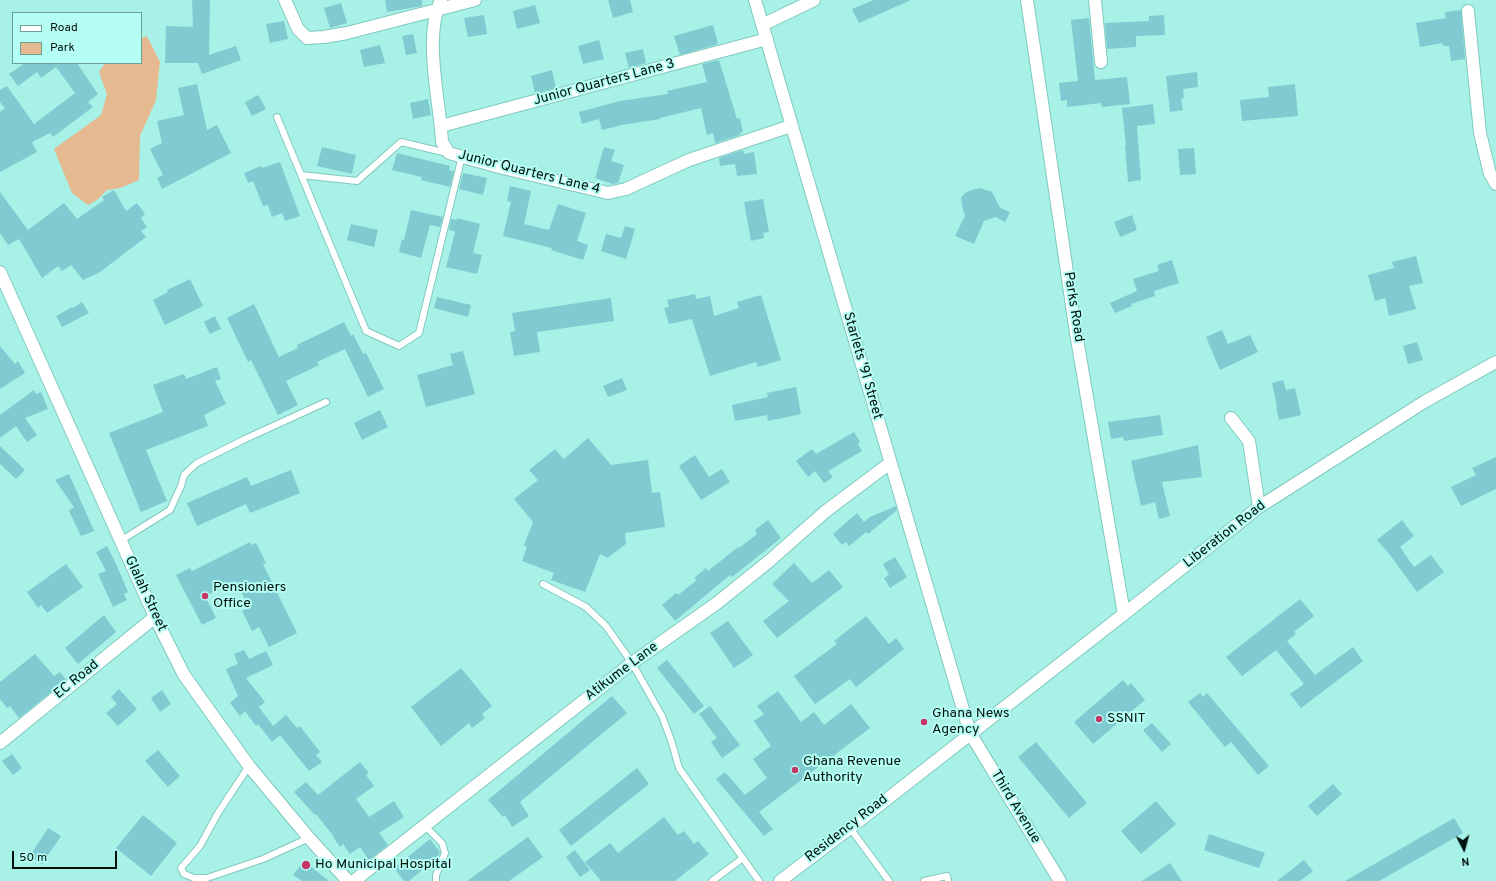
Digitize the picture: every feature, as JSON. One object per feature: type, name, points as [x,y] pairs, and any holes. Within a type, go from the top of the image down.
[{"type":"street","points":[[285,0],[298,29],[307,38],[347,33],[439,4],[475,0]]},
{"type":"street","name":"Starlets '91 Street","points":[[755,0],[970,733]]},
{"type":"street","points":[[762,25],[814,0]]},
{"type":"street","name":"Parks Road","points":[[1027,0],[1076,333],[1124,614]]},
{"type":"street","points":[[1094,0],[1101,62]]},
{"type":"street","name":"Junior Quarters Lane 4","points":[[439,4],[433,36],[442,142],[449,153],[499,167],[608,193],[626,189],[689,160],[791,126]]},
{"type":"street","points":[[1468,11],[1480,133],[1490,174],[1496,184]]},
{"type":"street","name":"Junior Quarters Lane 3","points":[[441,126],[767,39]]},
{"type":"street","name":"Glalah Street","points":[[0,272],[155,618],[184,675],[250,766],[309,838],[348,881]]},
{"type":"street","name":"Liberation Road","points":[[970,733],[1124,614],[1258,507],[1424,402],[1496,362]]},
{"type":"street","points":[[1231,418],[1249,442],[1258,507]]},
{"type":"street","name":"Atikume Lane","points":[[354,881],[632,663],[717,603],[768,562],[826,511],[890,462]]},
{"type":"street","name":"EC Road","points":[[0,743],[155,618]]},
{"type":"street","name":"Residency Road","points":[[780,881],[850,828],[970,733]]},
{"type":"street","name":"Third Avenue","points":[[970,733],[1060,881]]},
{"type":"lane","points":[[277,117],[366,332],[399,346],[419,333],[462,156]]},
{"type":"lane","points":[[301,175],[357,181],[401,142],[449,153]]},
{"type":"lane","points":[[120,541],[170,510],[181,486],[184,475],[197,463],[326,402]]},
{"type":"lane","points":[[543,584],[586,607],[606,626],[632,663],[662,716],[679,768],[759,881]]},
{"type":"lane","points":[[250,766],[218,813],[200,846],[181,868],[184,874],[194,878],[207,878],[263,859],[309,838]]},
{"type":"lane","points":[[425,826],[442,843],[445,853],[436,875],[436,881]]},
{"type":"lane","points":[[850,828],[889,881]]},
{"type":"lane","points":[[712,881],[743,858]]},
{"type":"lane","points":[[924,881],[947,876],[948,881]]},
{"type":"green space","points":[[147,36],[160,62],[156,100],[140,136],[139,180],[120,188],[107,190],[97,200],[88,205],[72,193],[54,149],[101,115],[107,94],[99,72],[104,64],[142,64],[142,38]]},
{"type":"building","points":[[192,0],[210,0],[209,55],[236,46],[241,60],[202,74],[198,63],[165,63],[166,26],[193,27]]},
{"type":"building","points":[[385,0],[422,0],[422,6],[387,12]]},
{"type":"building","points":[[608,0],[630,0],[633,12],[613,18]]},
{"type":"building","points":[[874,0],[911,0],[859,23],[852,9]]},
{"type":"building","points":[[341,3],[347,23],[330,28],[324,8]]},
{"type":"building","points":[[535,5],[540,23],[517,29],[513,11]]},
{"type":"building","points":[[1461,10],[1465,59],[1451,61],[1449,46],[1443,46],[1443,43],[1420,47],[1416,23],[1446,18],[1445,12]]},
{"type":"building","points":[[484,15],[487,34],[468,37],[464,18]]},
{"type":"building","points":[[1164,15],[1165,35],[1136,36],[1136,47],[1107,49],[1105,23],[1149,21],[1149,16]]},
{"type":"building","points":[[1089,18],[1095,80],[1127,77],[1130,104],[1102,107],[1101,103],[1067,107],[1067,100],[1061,101],[1059,83],[1078,81],[1071,20]]},
{"type":"building","points":[[284,21],[288,39],[270,43],[266,24]]},
{"type":"building","points":[[713,25],[718,44],[680,55],[674,36]]},
{"type":"building","points":[[413,34],[417,53],[406,55],[402,36]]},
{"type":"building","points":[[599,40],[604,59],[583,64],[578,46]]},
{"type":"building","points":[[380,45],[385,63],[364,67],[360,50]]},
{"type":"building","points":[[643,49],[646,63],[629,68],[625,53]]},
{"type":"building","points":[[719,60],[737,119],[740,118],[743,132],[740,133],[740,135],[715,143],[713,133],[707,135],[701,108],[660,119],[602,130],[599,119],[582,124],[579,112],[620,101],[668,94],[667,91],[707,82],[702,64]]},
{"type":"building","points":[[24,64],[78,64],[98,94],[88,102],[93,107],[53,137],[50,133],[32,142],[37,152],[0,172],[0,112],[5,108],[0,102],[0,90],[7,86],[34,124],[75,93],[56,67],[41,78],[37,72],[18,86],[9,74]]},
{"type":"building","points":[[552,70],[556,88],[535,93],[531,76]]},
{"type":"building","points":[[1197,72],[1198,87],[1183,89],[1184,98],[1181,99],[1183,110],[1170,112],[1166,76]]},
{"type":"building","points":[[197,84],[207,130],[217,125],[231,153],[162,189],[157,178],[163,175],[150,149],[162,143],[157,121],[184,115],[178,88]]},
{"type":"building","points":[[1295,84],[1298,116],[1242,121],[1240,100],[1269,97],[1268,87]]},
{"type":"building","points":[[258,95],[266,109],[252,116],[245,102]]},
{"type":"building","points":[[428,99],[431,115],[413,119],[410,103]]},
{"type":"building","points":[[1153,104],[1155,124],[1137,126],[1141,180],[1128,182],[1122,108]]},
{"type":"building","points":[[322,147],[356,155],[352,174],[317,166]]},
{"type":"building","points":[[604,147],[615,150],[611,161],[624,165],[618,183],[613,184],[595,178]]},
{"type":"building","points":[[1194,148],[1196,174],[1180,175],[1178,149]]},
{"type":"building","points":[[743,150],[744,154],[754,152],[757,174],[737,176],[735,164],[720,166],[719,158]]},
{"type":"building","points":[[397,153],[450,166],[449,170],[454,171],[450,187],[421,180],[422,177],[392,170]]},
{"type":"building","points":[[280,162],[300,216],[285,221],[282,213],[272,217],[268,205],[263,206],[253,181],[248,183],[244,173],[261,166],[262,168]]},
{"type":"building","points":[[463,173],[487,178],[483,195],[459,189]]},
{"type":"building","points":[[510,186],[531,191],[524,224],[549,230],[558,204],[586,213],[577,241],[588,245],[583,260],[551,250],[552,248],[503,236],[511,202],[507,201]]},
{"type":"building","points":[[980,188],[992,192],[1000,208],[1010,212],[1005,222],[996,217],[984,221],[974,244],[955,236],[965,216],[961,198],[965,193]]},
{"type":"building","points":[[114,190],[126,211],[137,203],[145,214],[141,218],[147,227],[141,231],[146,237],[100,272],[83,280],[71,265],[62,271],[58,266],[42,278],[19,239],[8,245],[0,233],[0,192],[28,230],[64,203],[77,219],[104,200],[102,197]]},
{"type":"building","points":[[763,199],[769,232],[763,233],[764,238],[751,241],[744,202]]},
{"type":"building","points":[[411,210],[443,217],[440,227],[430,225],[421,258],[399,252],[402,239],[404,240]]},
{"type":"building","points":[[1132,215],[1137,230],[1120,237],[1114,222]]},
{"type":"building","points":[[457,218],[480,224],[473,253],[482,255],[477,274],[446,267],[455,232],[449,230],[451,219],[457,220]]},
{"type":"building","points":[[351,224],[378,230],[374,247],[347,240]]},
{"type":"building","points":[[625,226],[635,229],[626,259],[601,251],[606,234],[621,238]]},
{"type":"building","points":[[1416,256],[1423,283],[1409,286],[1416,309],[1389,316],[1385,298],[1375,301],[1368,275],[1394,268],[1392,262]]},
{"type":"building","points":[[1172,260],[1179,283],[1154,291],[1155,296],[1131,304],[1132,306],[1115,313],[1110,303],[1137,291],[1133,279],[1159,271],[1157,265]]},
{"type":"building","points":[[190,279],[203,306],[165,325],[153,300],[168,292],[167,290]]},
{"type":"building","points":[[695,294],[696,299],[710,296],[714,316],[739,308],[737,302],[761,295],[781,360],[758,367],[756,362],[710,376],[692,319],[669,324],[664,308],[669,307],[667,300]]},
{"type":"building","points":[[437,297],[471,305],[468,317],[434,308]]},
{"type":"building","points":[[611,298],[614,321],[537,332],[540,352],[514,356],[510,332],[515,331],[512,313]]},
{"type":"building","points":[[82,302],[89,313],[62,327],[56,316]]},
{"type":"building","points":[[254,304],[279,357],[298,348],[297,345],[344,322],[351,336],[353,334],[363,354],[366,353],[384,389],[368,397],[345,349],[317,362],[319,365],[286,381],[298,405],[278,415],[251,360],[248,362],[227,318]]},
{"type":"building","points":[[215,316],[221,329],[210,334],[204,322]]},
{"type":"building","points":[[1222,330],[1228,344],[1250,335],[1258,352],[1220,370],[1206,337]]},
{"type":"building","points":[[1417,342],[1423,360],[1408,364],[1403,346]]},
{"type":"building","points":[[0,346],[15,364],[18,361],[25,373],[0,389]]},
{"type":"building","points":[[463,351],[475,394],[426,407],[417,375],[453,365],[450,354]]},
{"type":"building","points":[[217,367],[221,379],[215,381],[226,404],[204,415],[208,426],[146,450],[167,501],[141,512],[109,433],[163,412],[153,385],[184,374],[186,379]]},
{"type":"building","points":[[622,378],[627,390],[608,397],[603,386]]},
{"type":"building","points":[[1283,380],[1286,390],[1295,388],[1301,415],[1279,420],[1272,383]]},
{"type":"building","points":[[796,387],[801,414],[768,421],[767,415],[735,421],[732,405],[768,397],[767,393]]},
{"type":"building","points":[[34,390],[36,394],[41,392],[48,409],[25,418],[37,435],[27,442],[16,426],[0,438],[0,415]]},
{"type":"building","points":[[380,410],[388,427],[362,440],[354,423]]},
{"type":"building","points":[[1160,415],[1163,435],[1124,441],[1123,437],[1111,439],[1108,422]]},
{"type":"building","points":[[854,432],[860,442],[858,444],[862,451],[828,471],[833,477],[824,483],[815,471],[808,477],[796,461],[812,449],[816,454]]},
{"type":"building","points":[[588,438],[611,465],[648,460],[652,493],[660,492],[665,527],[625,533],[626,544],[607,558],[600,554],[585,592],[551,580],[554,573],[522,561],[527,547],[524,545],[533,522],[514,499],[538,480],[529,470],[555,449],[564,459]]},
{"type":"building","points":[[1198,445],[1202,477],[1162,482],[1170,516],[1159,519],[1155,502],[1141,506],[1131,461]]},
{"type":"building","points":[[0,446],[25,470],[16,479],[0,464]]},
{"type":"building","points":[[695,455],[709,477],[722,469],[730,482],[701,500],[679,466]]},
{"type":"building","points":[[1496,457],[1496,489],[1461,506],[1451,487],[1476,475],[1472,468]]},
{"type":"building","points":[[291,470],[300,493],[250,513],[246,504],[197,526],[187,503],[247,477],[251,486]]},
{"type":"building","points":[[69,474],[94,531],[81,536],[69,511],[74,507],[55,480]]},
{"type":"building","points":[[896,506],[897,510],[868,534],[866,532],[849,546],[846,542],[842,545],[833,534],[857,513],[864,522],[870,517]]},
{"type":"building","points":[[768,520],[781,538],[732,577],[730,575],[675,621],[662,605],[676,593],[678,595],[697,580],[694,578],[706,568],[708,571],[757,534],[755,530]]},
{"type":"building","points":[[1402,520],[1414,536],[1400,547],[1414,567],[1431,555],[1444,572],[1417,592],[1377,540]]},
{"type":"building","points":[[250,542],[251,545],[256,543],[266,563],[263,564],[297,633],[269,647],[259,627],[252,631],[242,611],[249,608],[236,581],[205,596],[216,618],[202,625],[176,575],[190,568],[192,571]]},
{"type":"building","points":[[107,546],[128,592],[124,594],[127,600],[113,607],[98,574],[106,571],[96,552]]},
{"type":"building","points":[[895,557],[907,577],[890,588],[884,578],[889,575],[883,564]]},
{"type":"building","points":[[794,563],[812,583],[829,570],[843,587],[777,638],[763,621],[789,601],[772,584]]},
{"type":"building","points":[[66,564],[83,587],[47,613],[41,605],[38,608],[27,592]]},
{"type":"building","points":[[1300,599],[1314,616],[1294,632],[1296,634],[1287,641],[1315,675],[1353,647],[1363,661],[1301,708],[1290,694],[1304,684],[1276,650],[1242,676],[1226,657]]},
{"type":"building","points":[[104,615],[116,632],[78,664],[65,648]]},
{"type":"building","points":[[866,616],[889,644],[896,638],[904,649],[856,687],[850,679],[815,704],[794,676],[837,644],[834,641]]},
{"type":"building","points":[[728,621],[753,655],[734,668],[710,633]]},
{"type":"building","points":[[244,650],[249,659],[266,651],[273,665],[246,678],[265,702],[259,707],[273,726],[286,715],[297,728],[300,726],[320,752],[316,755],[322,762],[309,771],[280,735],[272,742],[258,724],[256,726],[245,711],[240,716],[230,703],[238,696],[226,669],[238,664],[234,654]]},
{"type":"building","points":[[35,654],[54,676],[60,672],[66,680],[19,718],[10,706],[7,708],[0,699],[0,682]]},
{"type":"building","points":[[667,660],[704,706],[694,714],[657,668]]},
{"type":"building","points":[[461,668],[492,706],[482,714],[485,718],[472,728],[469,723],[441,746],[411,707]]},
{"type":"building","points":[[1123,680],[1128,686],[1131,683],[1145,700],[1093,744],[1074,722]]},
{"type":"building","points":[[119,689],[137,709],[118,726],[106,713],[117,704],[111,697]]},
{"type":"building","points":[[162,690],[171,704],[160,712],[151,698]]},
{"type":"building","points":[[778,691],[801,722],[814,712],[824,725],[851,704],[870,728],[759,812],[773,829],[764,836],[716,779],[725,772],[745,795],[767,778],[753,759],[771,746],[754,721],[764,714],[757,706]]},
{"type":"building","points":[[1200,693],[1203,697],[1207,693],[1269,766],[1258,775],[1231,742],[1225,747],[1188,702]]},
{"type":"building","points":[[612,696],[627,713],[520,802],[529,816],[512,827],[505,815],[503,817],[488,800]]},
{"type":"building","points":[[710,706],[740,745],[722,758],[711,742],[717,738],[699,714]]},
{"type":"building","points":[[1152,723],[1171,744],[1162,752],[1143,730]]},
{"type":"building","points":[[1036,742],[1087,803],[1069,818],[1018,757]]},
{"type":"building","points":[[158,750],[180,776],[168,787],[145,761]]},
{"type":"building","points":[[12,754],[22,768],[13,775],[2,761]]},
{"type":"building","points":[[360,762],[369,773],[366,775],[374,786],[356,799],[369,817],[394,801],[404,817],[379,833],[388,845],[369,860],[360,847],[350,854],[343,844],[340,847],[316,814],[315,815],[294,792],[306,782],[318,795]]},
{"type":"building","points":[[637,768],[649,784],[571,846],[559,830]]},
{"type":"building","points":[[1333,784],[1342,794],[1317,816],[1308,806]]},
{"type":"building","points":[[1156,801],[1176,824],[1141,854],[1121,831]]},
{"type":"building","points":[[143,815],[177,843],[151,876],[116,848]]},
{"type":"building","points":[[664,817],[678,835],[684,831],[694,844],[698,841],[709,854],[675,881],[601,881],[585,862],[610,843],[618,853]]},
{"type":"building","points":[[1454,818],[1463,833],[1379,881],[1345,881]]},
{"type":"building","points":[[48,828],[61,836],[42,864],[30,856]]},
{"type":"building","points":[[1209,834],[1265,853],[1259,868],[1204,850]]},
{"type":"building","points":[[528,837],[543,857],[509,881],[467,881]]},
{"type":"building","points":[[430,839],[440,852],[438,857],[409,881],[404,881],[394,868]]},
{"type":"building","points":[[575,850],[590,870],[580,877],[566,857]]},
{"type":"building","points":[[1304,860],[1313,871],[1300,881],[1277,881]]},
{"type":"building","points":[[304,861],[329,881],[302,881],[293,875]]},
{"type":"building","points":[[1170,863],[1182,881],[1142,881]]},
{"type":"place","name":"Pensioniers Office","points":[[205,596]]},
{"type":"place","name":"SSNIT","points":[[1099,719]]},
{"type":"place","name":"Ghana News Agency","points":[[924,722]]},
{"type":"place","name":"Ghana Revenue Authority","points":[[795,770]]},
{"type":"place","name":"Ho Municipal Hospital","points":[[306,865]]}]
